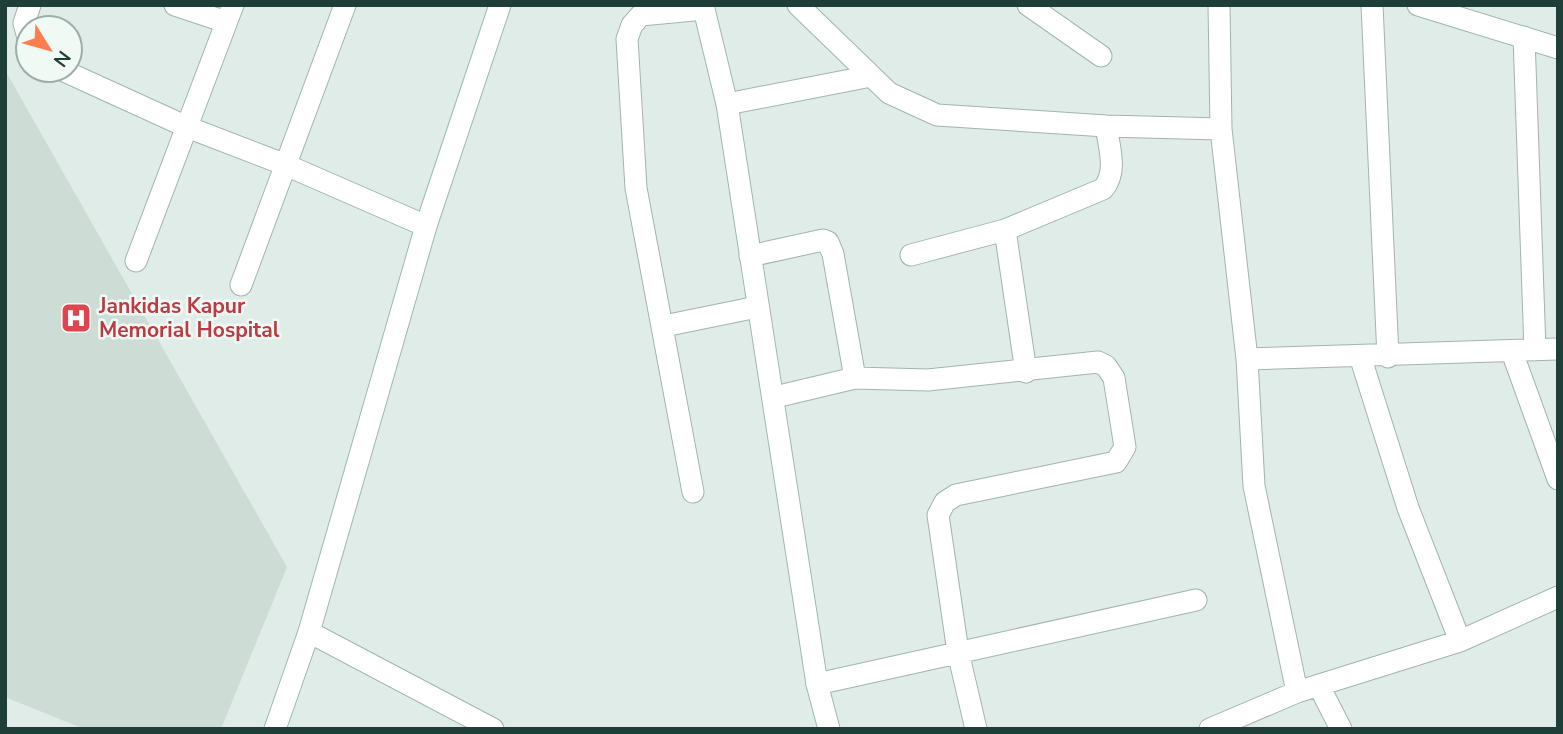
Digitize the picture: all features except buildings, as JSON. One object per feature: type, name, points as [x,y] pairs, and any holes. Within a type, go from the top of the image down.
[{"type":"street","points":[[136,261],[229,13],[175,5]]},
{"type":"street","points":[[241,285],[345,5]]},
{"type":"street","points":[[275,729],[309,632],[426,226],[500,5]]},
{"type":"street","points":[[798,5],[897,99],[937,115],[1106,126],[1221,129]]},
{"type":"street","points":[[1028,5],[1101,55]]},
{"type":"street","points":[[1219,5],[1221,129],[1247,359],[1254,486],[1297,692]]},
{"type":"street","points":[[1372,5],[1388,357]]},
{"type":"street","points":[[1418,5],[1558,48]]},
{"type":"street","points":[[693,492],[636,188],[627,39],[632,26],[641,16],[704,7],[727,104],[757,307],[775,397],[817,684],[829,729]]},
{"type":"street","points":[[1524,37],[1535,350]]},
{"type":"street","points":[[727,104],[871,76]]},
{"type":"street","points":[[84,80],[187,127],[286,165],[426,226]]},
{"type":"street","points":[[911,254],[1005,230],[1103,189],[1111,180],[1112,170],[1106,126]]},
{"type":"street","points":[[1005,230],[1026,372]]},
{"type":"street","points":[[750,256],[823,240],[828,242],[833,254],[855,378]]},
{"type":"street","points":[[664,326],[757,307]]},
{"type":"street","points":[[1247,359],[1388,357],[1558,349]]},
{"type":"street","points":[[1512,352],[1558,479]]},
{"type":"street","points":[[1360,356],[1408,508],[1460,641]]},
{"type":"street","points":[[775,397],[855,378],[928,380],[1026,372],[1098,362],[1106,366],[1114,378],[1124,452],[1116,462],[956,495],[945,502],[938,515],[958,652],[976,729]]},
{"type":"street","points":[[1210,729],[1297,692],[1460,641],[1558,597]]},
{"type":"street","points":[[817,684],[1196,600]]},
{"type":"street","points":[[309,632],[493,729]]},
{"type":"street","points":[[1319,686],[1341,729]]},
{"type":"shaded area","name":"Jankidas Kapur Memorial Hospital","points":[[5,70],[287,567],[221,729],[84,729],[5,697]]},
{"type":"place","name":"Jankidas Kapur Memorial Hospital","points":[[76,318]]}]
